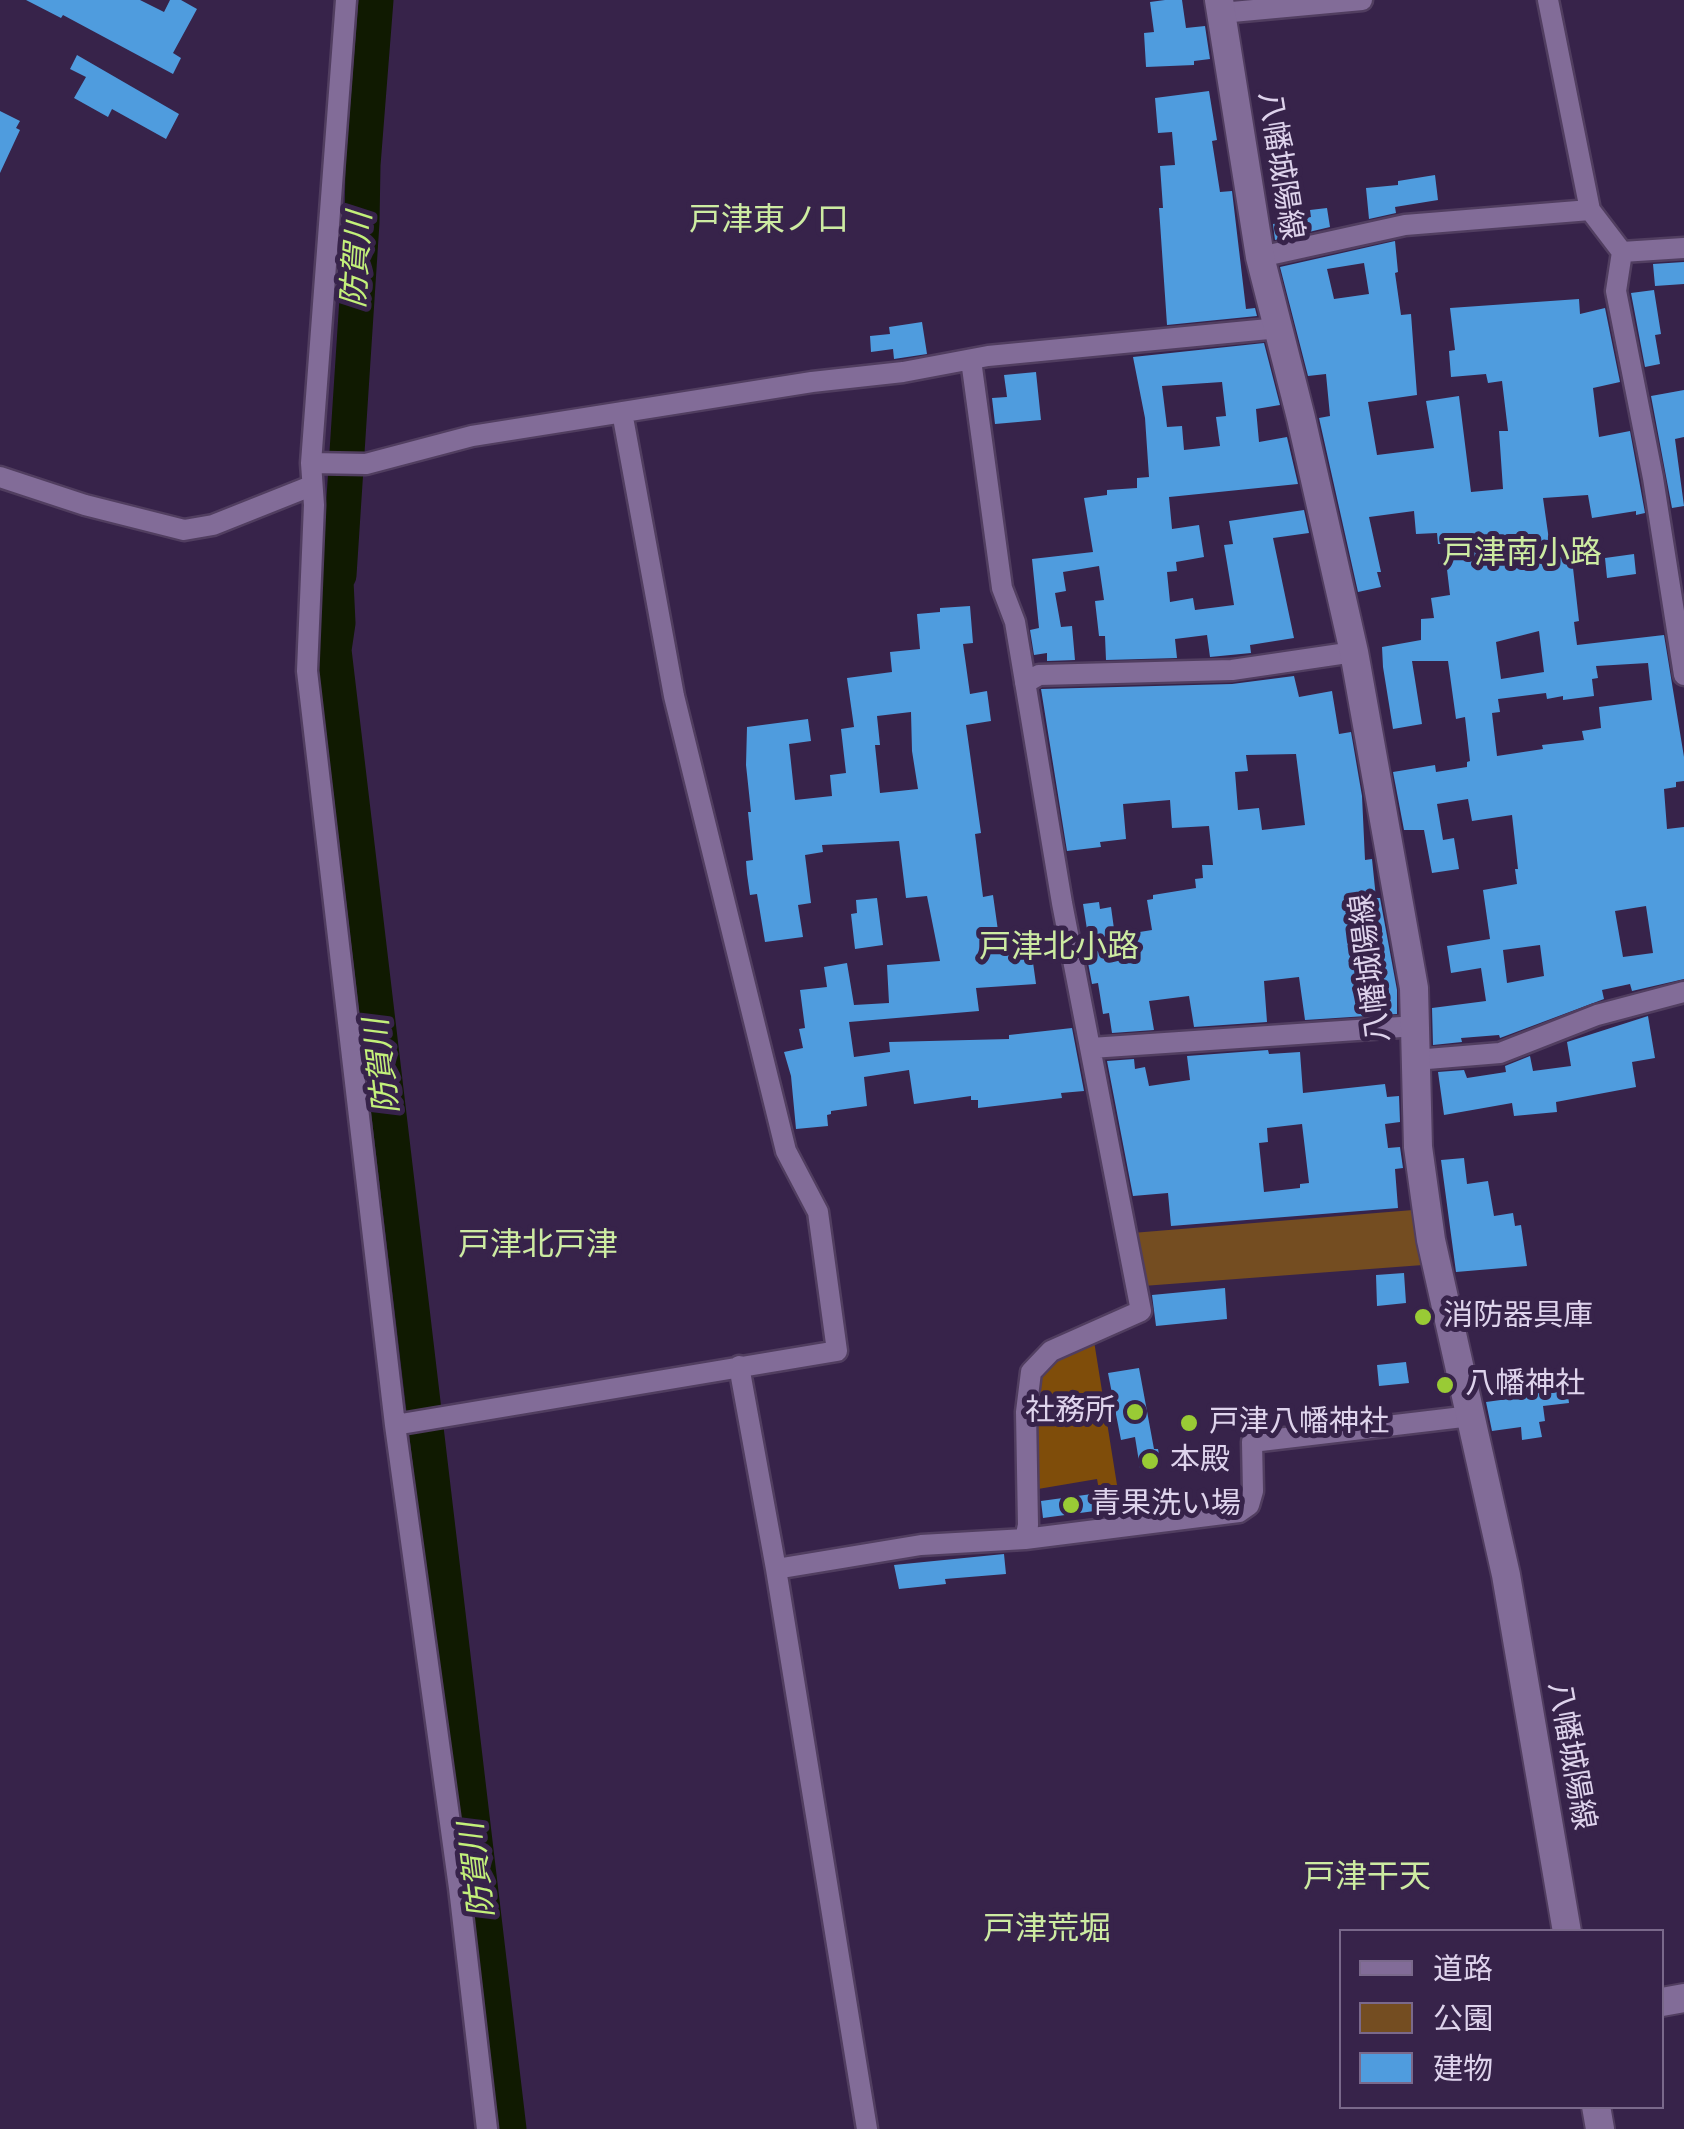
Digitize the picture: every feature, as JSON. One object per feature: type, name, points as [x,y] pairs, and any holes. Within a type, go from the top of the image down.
[{"type":"main road","name":"八幡城陽線","points":[[1220,6],[1260,257],[1354,652],[1414,988],[1418,1147],[1431,1240],[1506,1575],[1567,1929]]},
{"type":"street","points":[[346,0],[316,463],[311,486],[314,505],[307,670],[396,1425],[487,2129]]},
{"type":"street","points":[[1220,6],[1362,0]]},
{"type":"street","points":[[1548,0],[1590,210],[1622,252],[1616,291],[1679,617],[1684,675]]},
{"type":"street","points":[[1260,257],[1405,225],[1590,210]]},
{"type":"street","points":[[1622,252],[1684,248]]},
{"type":"street","points":[[316,463],[366,464],[472,436],[971,360],[1279,328]]},
{"type":"street","points":[[971,360],[1002,588],[1015,622],[1062,902],[1141,1310],[1051,1351],[1031,1372],[1026,1412],[1026,1539]]},
{"type":"street","points":[[396,1425],[837,1351],[818,1212],[786,1151],[674,696],[622,412]]},
{"type":"street","points":[[0,477],[85,505],[184,530],[213,526],[311,486]]},
{"type":"street","points":[[1026,682],[1039,675],[1232,670],[1354,652]]},
{"type":"street","points":[[1415,1060],[1500,1053],[1596,1015],[1684,992]]},
{"type":"street","points":[[1091,1048],[1416,1026]]},
{"type":"street","points":[[739,1366],[776,1568],[867,2129]]},
{"type":"street","points":[[776,1568],[921,1545],[1026,1539],[1239,1512],[1249,1506],[1253,1492],[1252,1442],[1471,1416]]},
{"type":"green space","points":[[1413,1210],[1423,1265],[1143,1286],[1132,1233]]},
{"type":"shaded area","points":[[1094,1341],[1121,1510],[1103,1512],[1097,1479],[1038,1489],[1034,1384],[1045,1363]]},
{"type":"building","points":[[26,0],[140,0],[164,12],[170,0],[181,0],[197,9],[173,53],[181,58],[173,74],[63,15],[61,18]]},
{"type":"building","points":[[1182,0],[1186,28],[1205,26],[1210,59],[1194,61],[1194,65],[1146,67],[1144,33],[1154,32],[1150,2]]},
{"type":"building","points":[[77,55],[179,114],[166,139],[112,109],[108,117],[74,98],[86,77],[70,69]]},
{"type":"building","points":[[1209,91],[1220,192],[1232,191],[1246,309],[1255,308],[1257,316],[1167,325],[1160,166],[1175,165],[1172,132],[1158,133],[1155,98]]},
{"type":"building","points":[[0,111],[20,121],[16,128],[20,130],[0,173]]},
{"type":"building","points":[[1435,175],[1438,200],[1395,207],[1396,213],[1369,219],[1366,188]]},
{"type":"building","points":[[1327,208],[1330,227],[1275,240],[1273,224],[1311,217],[1310,210]]},
{"type":"building","points":[[1395,241],[1401,315],[1411,314],[1417,395],[1368,402],[1377,455],[1434,448],[1426,401],[1459,396],[1471,492],[1503,489],[1499,431],[1508,431],[1502,381],[1488,383],[1486,374],[1451,377],[1449,351],[1455,350],[1450,308],[1579,299],[1580,314],[1605,308],[1620,382],[1593,388],[1599,437],[1630,431],[1645,513],[1592,518],[1588,495],[1543,498],[1551,554],[1568,552],[1569,560],[1572,559],[1579,621],[1574,622],[1577,645],[1664,635],[1684,757],[1684,781],[1664,789],[1667,829],[1684,827],[1684,979],[1632,991],[1630,984],[1602,990],[1604,999],[1500,1038],[1461,1038],[1462,1042],[1433,1045],[1432,1008],[1486,1001],[1481,968],[1451,973],[1447,946],[1490,939],[1483,890],[1517,884],[1512,815],[1472,821],[1468,799],[1437,804],[1443,840],[1454,838],[1459,869],[1432,873],[1424,830],[1404,830],[1393,772],[1435,765],[1436,772],[1467,767],[1470,761],[1465,717],[1456,719],[1448,661],[1412,661],[1422,724],[1393,729],[1383,667],[1382,647],[1421,640],[1421,619],[1434,618],[1431,598],[1450,595],[1444,544],[1438,544],[1437,533],[1416,534],[1414,511],[1369,517],[1381,587],[1358,592],[1319,418],[1330,416],[1326,374],[1308,376],[1280,267]],"holes":[[[1364,263],[1369,294],[1334,299],[1327,269]],[[1539,631],[1544,672],[1501,679],[1496,642]],[[1648,663],[1652,700],[1599,707],[1601,728],[1582,731],[1584,740],[1497,756],[1492,713],[1500,712],[1498,699],[1546,693],[1547,699],[1594,696],[1592,679],[1598,678],[1596,666]],[[1646,906],[1653,953],[1623,957],[1615,911]],[[1540,945],[1544,976],[1507,983],[1503,950]]]},
{"type":"building","points":[[1684,262],[1684,284],[1655,286],[1653,264]]},
{"type":"building","points":[[1654,290],[1661,334],[1655,335],[1660,364],[1645,367],[1631,293]]},
{"type":"building","points":[[922,322],[927,354],[894,359],[893,349],[871,352],[870,336],[890,334],[889,327]]},
{"type":"building","points":[[1264,343],[1280,405],[1256,409],[1259,442],[1287,437],[1298,484],[1169,497],[1172,529],[1199,525],[1204,557],[1176,562],[1177,571],[1167,572],[1170,602],[1193,598],[1195,610],[1234,605],[1224,545],[1233,544],[1229,521],[1304,510],[1309,533],[1273,538],[1294,638],[1250,645],[1251,653],[1210,657],[1207,635],[1175,639],[1177,658],[1106,660],[1105,636],[1099,636],[1095,601],[1104,600],[1099,566],[1063,572],[1066,591],[1055,593],[1061,627],[1072,626],[1075,660],[1047,661],[1047,653],[1034,655],[1030,630],[1039,628],[1032,559],[1093,552],[1084,498],[1107,495],[1107,490],[1137,488],[1137,478],[1149,477],[1145,418],[1133,357]],"holes":[[[1222,382],[1226,416],[1216,417],[1220,446],[1184,450],[1182,426],[1167,427],[1162,386]]]},
{"type":"building","points":[[1036,372],[1041,420],[995,424],[992,398],[1007,397],[1004,375]]},
{"type":"building","points":[[1684,390],[1684,437],[1675,439],[1684,506],[1672,508],[1651,396]]},
{"type":"building","points":[[1634,554],[1636,574],[1607,578],[1605,558]]},
{"type":"building","points":[[970,606],[973,643],[963,644],[970,694],[987,691],[991,721],[966,725],[981,833],[975,834],[983,897],[993,895],[1001,952],[1031,948],[1036,984],[976,988],[979,1011],[849,1022],[854,1057],[890,1052],[889,1042],[1009,1039],[1009,1035],[1072,1028],[1084,1091],[1061,1093],[1062,1098],[978,1108],[978,1100],[971,1100],[971,1096],[914,1104],[909,1070],[864,1077],[867,1106],[831,1111],[827,1115],[828,1126],[796,1129],[791,1076],[784,1052],[803,1048],[799,1029],[805,1028],[800,990],[827,987],[824,967],[847,963],[854,1005],[889,1003],[887,965],[940,961],[927,896],[906,898],[899,841],[822,845],[823,852],[805,855],[811,903],[798,905],[803,937],[765,942],[757,894],[750,895],[747,874],[746,861],[753,860],[747,727],[808,719],[811,741],[789,744],[795,800],[832,796],[830,775],[846,773],[841,729],[854,727],[847,678],[892,672],[890,652],[920,649],[917,614],[940,612],[940,608]],"holes":[[[911,712],[918,789],[880,793],[875,745],[880,745],[877,716]]]},
{"type":"building","points":[[1294,676],[1299,697],[1332,691],[1339,734],[1351,732],[1362,796],[1365,860],[1372,859],[1376,898],[1380,898],[1397,990],[1397,1014],[1305,1020],[1299,977],[1264,981],[1267,1022],[1194,1027],[1189,996],[1149,1001],[1154,1030],[1112,1033],[1109,1013],[1103,1014],[1098,983],[1092,984],[1083,904],[1099,902],[1100,909],[1111,907],[1115,936],[1152,930],[1147,900],[1153,899],[1153,895],[1196,888],[1195,879],[1203,878],[1202,865],[1213,865],[1209,826],[1172,828],[1170,800],[1123,804],[1126,839],[1067,851],[1041,689],[1232,684]],"holes":[[[1296,754],[1305,825],[1262,830],[1259,808],[1238,810],[1235,772],[1248,771],[1246,755]]]},
{"type":"building","points":[[877,898],[883,945],[855,949],[851,914],[857,913],[856,900]]},
{"type":"building","points":[[1648,1016],[1655,1058],[1632,1062],[1636,1087],[1556,1102],[1557,1112],[1514,1116],[1512,1103],[1444,1115],[1438,1072],[1464,1070],[1467,1078],[1506,1072],[1505,1066],[1530,1056],[1533,1071],[1571,1066],[1567,1042]]},
{"type":"building","points":[[1268,1050],[1269,1054],[1300,1052],[1303,1093],[1385,1084],[1387,1097],[1399,1096],[1400,1122],[1385,1124],[1388,1148],[1400,1147],[1403,1168],[1395,1169],[1398,1208],[1171,1226],[1168,1193],[1133,1196],[1107,1061],[1134,1059],[1135,1069],[1145,1067],[1149,1086],[1190,1080],[1187,1056]],"holes":[[[1302,1124],[1309,1183],[1300,1184],[1300,1188],[1264,1192],[1259,1143],[1268,1142],[1267,1128]]]},
{"type":"building","points":[[1464,1158],[1467,1184],[1488,1181],[1494,1216],[1513,1213],[1515,1226],[1521,1225],[1527,1266],[1456,1272],[1441,1160]]},
{"type":"building","points":[[1404,1273],[1406,1303],[1377,1306],[1376,1275]]},
{"type":"building","points":[[1225,1288],[1227,1319],[1156,1326],[1152,1295]]},
{"type":"building","points":[[1406,1362],[1409,1383],[1379,1386],[1377,1365]]},
{"type":"building","points":[[1139,1368],[1154,1449],[1158,1449],[1161,1465],[1140,1468],[1135,1437],[1121,1440],[1108,1373]]},
{"type":"building","points":[[1565,1373],[1569,1403],[1543,1406],[1545,1421],[1539,1422],[1542,1437],[1522,1440],[1521,1427],[1492,1431],[1486,1402],[1508,1399],[1506,1380]]},
{"type":"building","name":"青果洗い場","points":[[1099,1493],[1102,1510],[1043,1518],[1041,1501]]},
{"type":"building","points":[[1004,1554],[1006,1574],[945,1579],[946,1584],[899,1589],[894,1565]]},
{"type":"waterway","name":"防賀川","points":[[376,0],[334,650],[509,2129]]},
{"type":"place","name":"消防器具庫","points":[[1423,1317]]},
{"type":"place","name":"八幡神社","points":[[1445,1385]]},
{"type":"place","name":"社務所","points":[[1135,1412]]},
{"type":"place","name":"戸津八幡神社","points":[[1189,1423]]},
{"type":"place","name":"本殿","points":[[1150,1461]]},
{"type":"place","name":"青果洗い場","points":[[1071,1505]]},
{"type":"district","name":"戸津東ノ口","points":[[769,222]]},
{"type":"district","name":"戸津南小路","points":[[1522,555]]},
{"type":"district","name":"戸津北小路","points":[[1059,949]]},
{"type":"district","name":"戸津北戸津","points":[[538,1247]]},
{"type":"district","name":"戸津干天","points":[[1367,1879]]},
{"type":"district","name":"戸津荒堀","points":[[1047,1931]]}]
